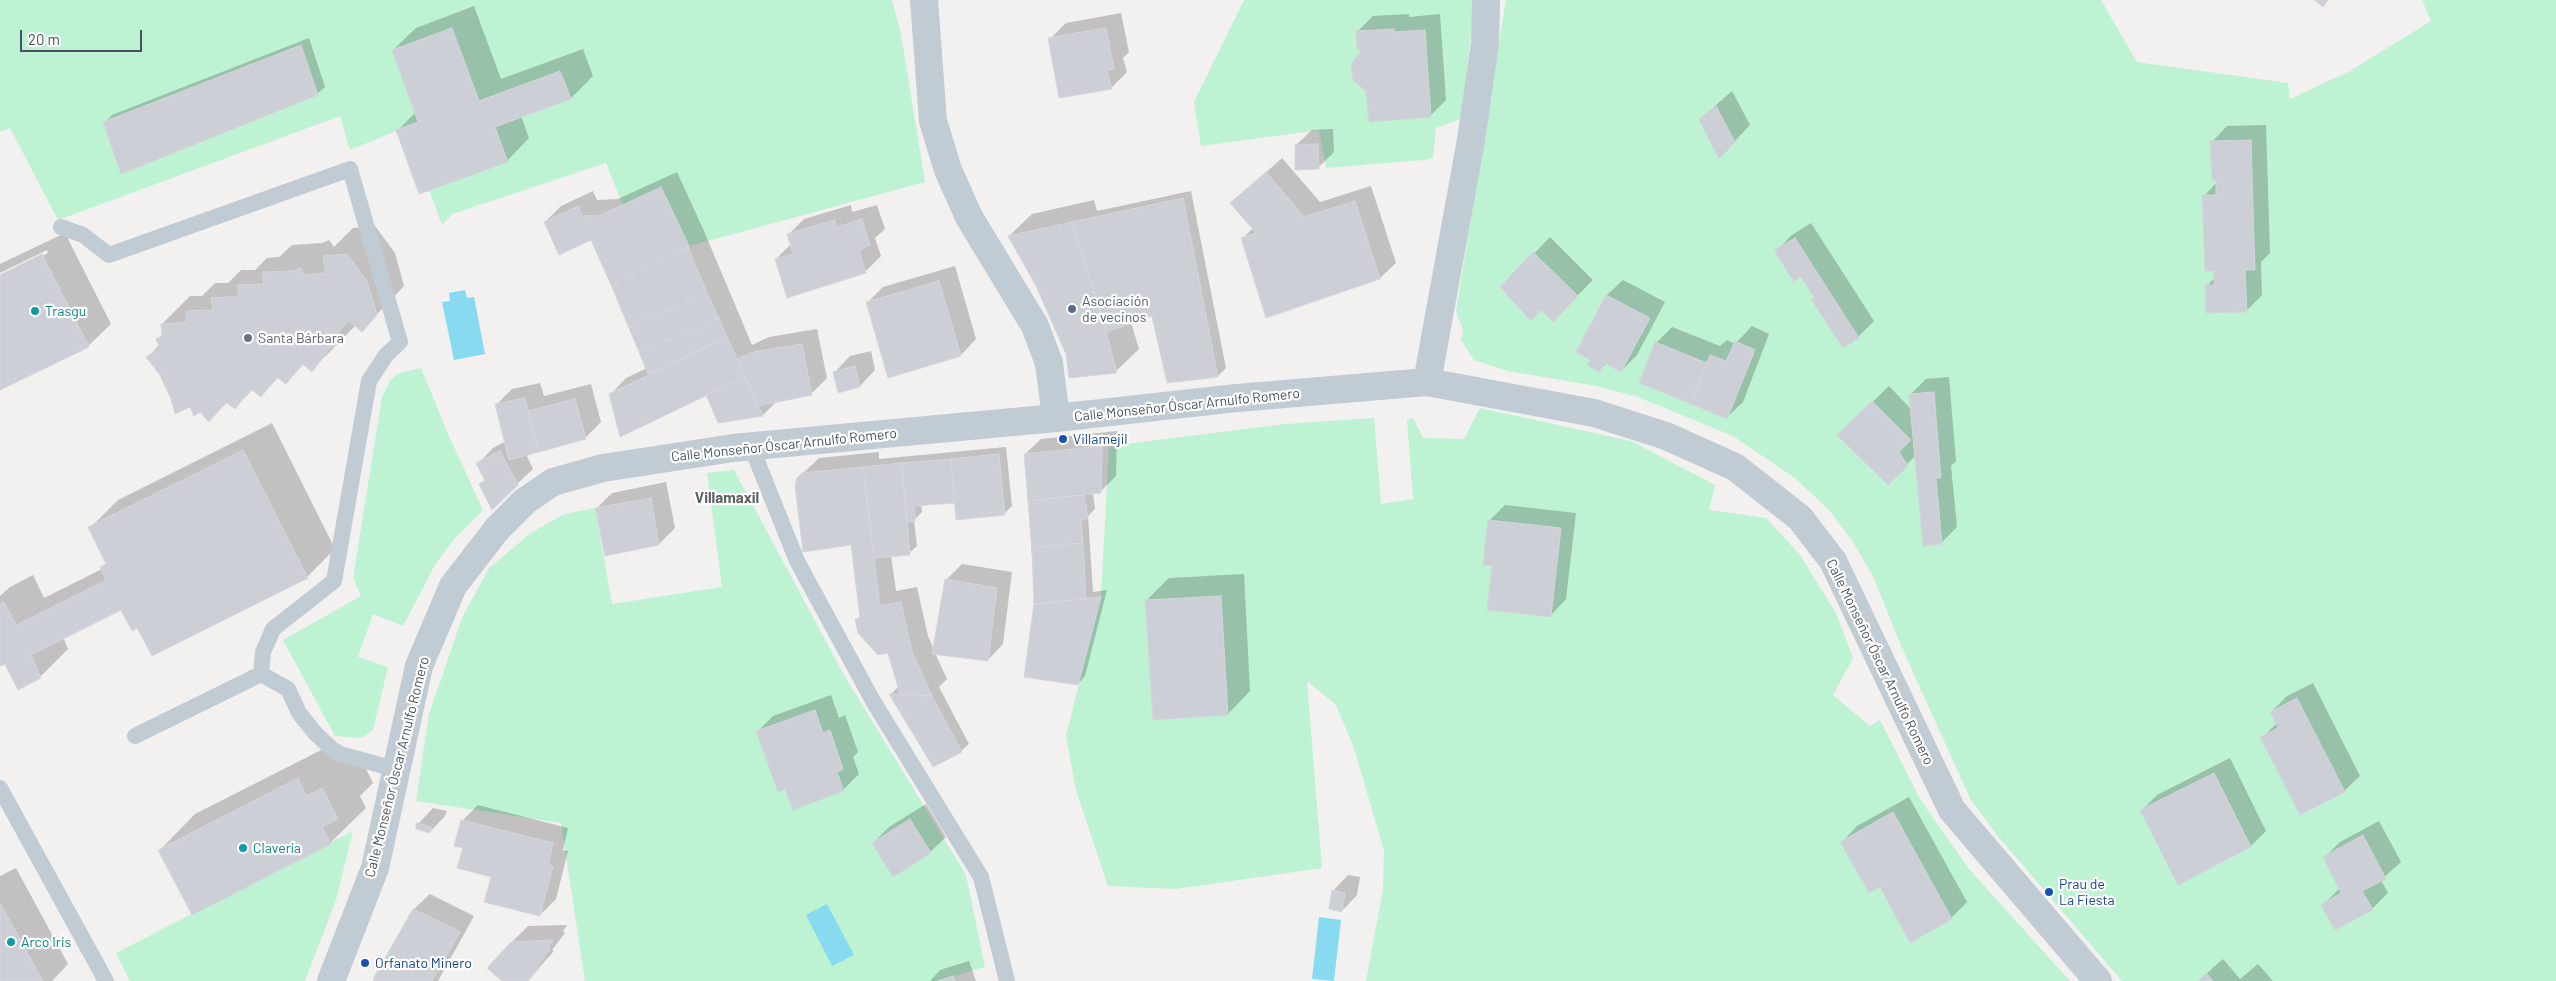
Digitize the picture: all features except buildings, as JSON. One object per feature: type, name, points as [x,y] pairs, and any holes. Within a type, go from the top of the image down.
[{"type":"street","points":[[924,0],[933,121],[946,162],[969,217],[1035,326],[1049,364],[1056,418]]},
{"type":"street","points":[[1427,382],[1471,140],[1485,43],[1486,0]]},
{"type":"street","name":"Calle Monseñor Óscar Arnulfo Romero","points":[[331,981],[375,868],[419,666],[453,586],[497,529],[525,501],[553,482],[604,468],[751,446],[1056,418],[1237,398],[1427,382],[1594,413],[1666,436],[1735,467],[1800,518],[1833,561],[1952,810],[2098,981]]},
{"type":"lane","points":[[61,227],[83,234],[109,255],[350,170],[400,342],[386,355],[369,381],[334,582],[273,629],[263,652],[261,674]]},
{"type":"lane","points":[[751,446],[796,561],[873,701],[981,877],[1007,981]]},
{"type":"lane","points":[[136,736],[261,674]]},
{"type":"lane","points":[[261,674],[288,689],[299,713],[315,733],[332,749],[340,754],[396,769]]},
{"type":"lane","points":[[0,788],[106,981]]},
{"type":"green space","points":[[0,0],[892,0],[901,34],[925,182],[689,246],[661,187],[623,205],[606,163],[452,214],[442,225],[429,190],[495,127],[571,99],[560,71],[479,101],[451,28],[392,50],[418,122],[350,150],[340,116],[58,220],[10,128],[0,132]]},
{"type":"green space","points":[[1244,0],[1471,0],[1474,7],[1461,119],[1436,128],[1433,158],[1424,160],[1326,168],[1319,130],[1201,146],[1194,102]]},
{"type":"green space","points":[[1506,0],[2101,0],[2137,62],[2288,83],[2290,99],[2350,71],[2431,21],[2422,0],[2556,0],[2556,981],[2122,981],[1997,835],[1971,800],[1902,648],[1874,578],[1853,542],[1829,510],[1795,478],[1733,436],[1638,397],[1596,386],[1508,371],[1474,360],[1461,340],[1463,330],[1456,311]]},
{"type":"green space","points":[[421,368],[448,434],[483,510],[455,538],[436,563],[403,626],[373,614],[358,657],[388,667],[373,730],[361,738],[335,736],[283,640],[361,596],[353,578],[382,397],[391,379],[400,373]]},
{"type":"green space","points":[[1480,408],[1631,441],[1715,485],[1709,510],[1766,518],[1800,555],[1836,613],[1853,658],[1833,695],[1870,726],[1880,720],[1920,799],[1969,869],[2070,981],[1366,981],[1383,889],[1384,851],[1354,748],[1336,705],[1307,681],[1322,868],[1176,889],[1108,886],[1076,790],[1066,736],[1101,597],[1109,446],[1285,424],[1374,418],[1381,504],[1413,499],[1407,420],[1413,418],[1423,438],[1464,439]]},
{"type":"green space","points":[[734,470],[844,675],[966,875],[985,967],[938,981],[585,981],[561,823],[416,801],[429,714],[462,618],[489,568],[531,533],[564,514],[595,508],[612,604],[722,587],[707,473]]},
{"type":"green space","points":[[353,831],[336,900],[305,981],[130,981],[116,953]]},
{"type":"water","points":[[465,290],[467,298],[474,297],[485,354],[454,360],[442,302],[450,301],[449,293]]},
{"type":"water","points":[[827,904],[854,955],[832,966],[806,915]]},
{"type":"water","points":[[1319,917],[1341,920],[1334,981],[1312,979]]},
{"type":"place","name":"Asociación de vecinos","points":[[1072,309]]},
{"type":"place","name":"Trasgu","points":[[35,311]]},
{"type":"place","name":"Santa Bárbara","points":[[248,338]]},
{"type":"place","name":"Villamejil","points":[[1063,439]]},
{"type":"place","name":"Clavería","points":[[243,848]]},
{"type":"place","name":"Prau de La Fiesta","points":[[2049,892]]},
{"type":"place","name":"Arco Iris","points":[[11,942]]},
{"type":"place","name":"Orfanato Minero","points":[[365,963]]},
{"type":"district","name":"Villamaxil","points":[[727,498]]}]
